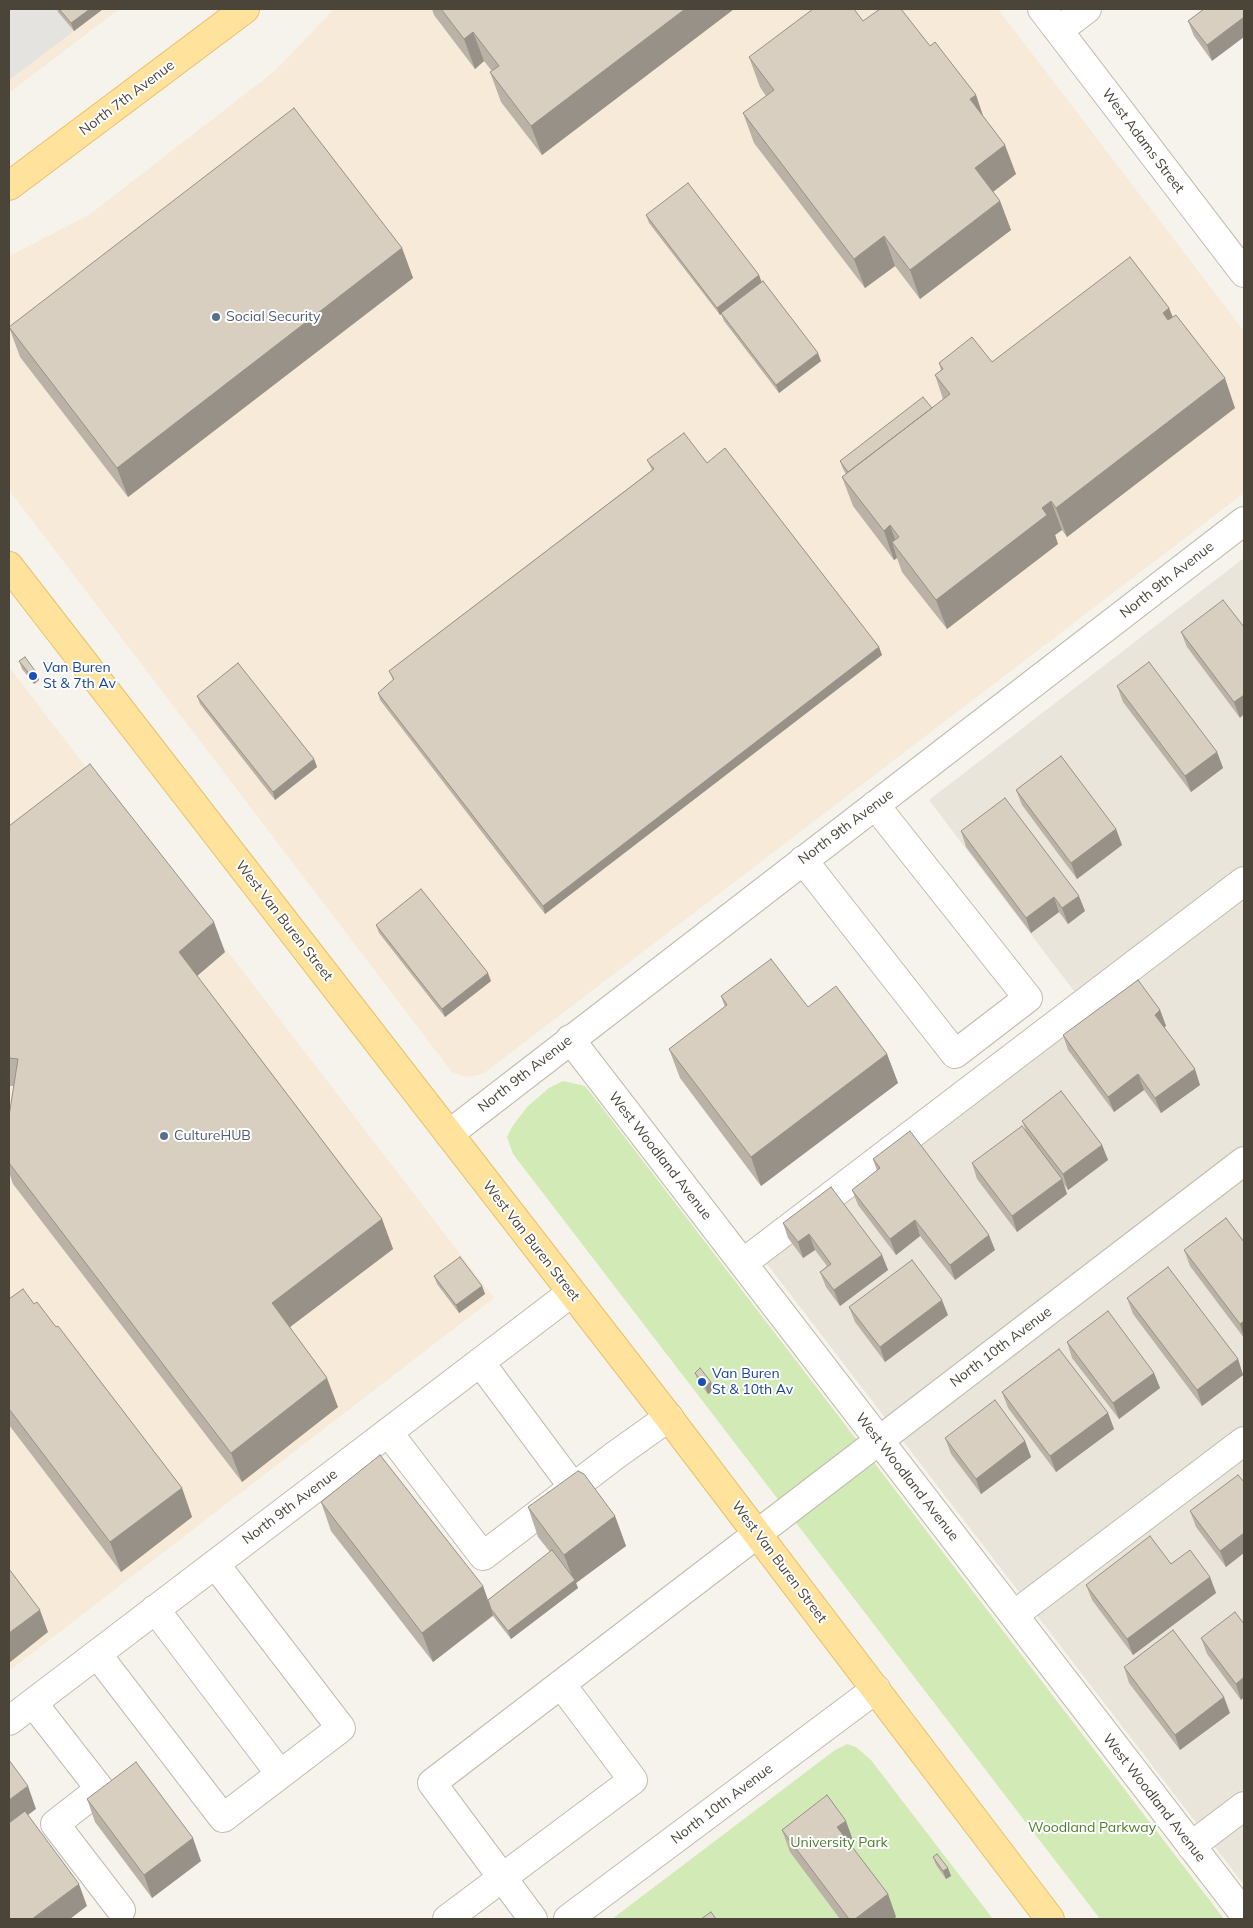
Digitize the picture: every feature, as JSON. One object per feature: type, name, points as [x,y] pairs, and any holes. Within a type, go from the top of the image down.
[{"type":"main road","name":"North 7th Avenue","points":[[9,186],[246,9]]},
{"type":"main road","name":"West Van Buren Street","points":[[9,566],[669,1418],[1050,1919]]},
{"type":"street","name":"West Adams Street","points":[[1042,9],[1244,273]]},
{"type":"street","points":[[1059,30],[1087,9]]},
{"type":"street","name":"North 9th Avenue","points":[[448,1134],[1244,521]]},
{"type":"street","points":[[803,860],[955,1054],[1028,998],[875,805]]},
{"type":"street","points":[[742,1263],[1244,881]]},
{"type":"street","name":"West Woodland Avenue","points":[[570,1039],[1244,1914]]},
{"type":"street","name":"North 10th Avenue","points":[[502,1878],[432,1783],[1244,1161]]},
{"type":"street","name":"North 9th Avenue","points":[[9,1721],[571,1293]]},
{"type":"street","points":[[480,1362],[573,1487]]},
{"type":"street","points":[[388,1432],[483,1556],[573,1487],[669,1418]]},
{"type":"street","points":[[1014,1615],[1244,1441]]},
{"type":"street","points":[[97,1654],[223,1818],[341,1728],[215,1564]]},
{"type":"street","points":[[155,1610],[280,1774]]},
{"type":"street","points":[[447,1919],[633,1780],[561,1684]]},
{"type":"street","name":"North 10th Avenue","points":[[568,1919],[876,1689]]},
{"type":"street","points":[[33,1703],[100,1789],[55,1824],[121,1910]]},
{"type":"street","points":[[1191,1846],[1244,1806]]},
{"type":"street","points":[[502,1878],[533,1919]]},
{"type":"shaded area","points":[[9,9],[119,9],[9,93]]},
{"type":"shaded area","points":[[9,9],[103,9],[9,80]]},
{"type":"shaded area","points":[[334,9],[998,9],[1244,331],[1244,493],[483,1074],[466,1077],[452,1072],[9,490],[9,256],[89,215],[276,70]]},
{"type":"shaded area","points":[[1244,558],[1244,1885],[757,1251],[1083,1003],[929,800]]},
{"type":"shaded area","points":[[9,667],[494,1298],[9,1671]]},
{"type":"green space","name":"Woodland Parkway","points":[[563,1081],[585,1086],[597,1101],[1224,1919],[1100,1919],[513,1154],[507,1137],[512,1127],[527,1107],[549,1088]]},
{"type":"green space","name":"University Park","points":[[847,1744],[856,1747],[871,1760],[993,1919],[612,1919],[835,1750]]},
{"type":"building","points":[[59,9],[90,9],[71,23]]},
{"type":"building","points":[[441,9],[685,9],[531,126],[490,72],[499,66],[473,32],[464,39]]},
{"type":"building","points":[[813,9],[854,9],[863,21],[880,9],[901,9],[930,46],[935,42],[976,95],[970,99],[1005,145],[975,168],[1000,201],[910,270],[884,236],[854,259],[743,113],[774,90],[749,57]]},
{"type":"building","points":[[1204,9],[1244,9],[1244,17],[1207,45],[1188,21]]},
{"type":"building","name":"Social Security","points":[[294,108],[402,248],[117,468],[9,327]]},
{"type":"building","points":[[688,183],[759,275],[717,308],[646,215]]},
{"type":"building","points":[[1130,257],[1169,308],[1163,313],[1168,320],[1176,315],[1225,378],[1056,508],[1051,501],[1042,508],[1047,515],[936,600],[892,542],[899,537],[890,525],[884,531],[842,477],[950,394],[935,375],[943,369],[939,363],[972,337],[992,362]]},
{"type":"building","points":[[763,281],[818,353],[776,385],[721,313]]},
{"type":"building","points":[[923,397],[932,408],[848,472],[840,461]]},
{"type":"building","points":[[684,433],[707,463],[725,448],[879,647],[543,906],[378,693],[394,679],[389,671],[654,469],[647,460]]},
{"type":"building","points":[[1223,600],[1244,627],[1244,695],[1234,702],[1181,632]]},
{"type":"building","points":[[25,657],[36,672],[31,676],[19,661]]},
{"type":"building","points":[[1149,662],[1217,752],[1185,776],[1117,686]]},
{"type":"building","points":[[238,663],[314,759],[273,792],[197,696]]},
{"type":"building","points":[[1061,756],[1116,829],[1071,863],[1016,790]]},
{"type":"building","name":"CultureHUB","points":[[90,764],[214,922],[179,952],[382,1219],[272,1303],[327,1378],[231,1453],[9,1163],[9,1116],[18,1059],[9,1058],[9,826]]},
{"type":"building","points":[[1005,798],[1079,896],[1062,908],[1054,897],[1026,918],[961,831]]},
{"type":"building","points":[[421,889],[488,973],[442,1009],[376,925]]},
{"type":"building","points":[[771,959],[808,1007],[836,986],[887,1054],[751,1157],[669,1049],[727,1005],[721,996]]},
{"type":"building","points":[[1138,980],[1160,1010],[1155,1015],[1195,1069],[1155,1098],[1138,1074],[1108,1097],[1063,1035]]},
{"type":"building","points":[[1061,1091],[1102,1145],[1063,1174],[1022,1121]]},
{"type":"building","points":[[1022,1126],[1062,1179],[1012,1216],[972,1163]]},
{"type":"building","points":[[910,1131],[989,1235],[950,1265],[915,1220],[890,1239],[852,1190],[880,1168],[873,1159]]},
{"type":"building","points":[[831,1187],[882,1255],[834,1290],[820,1272],[831,1264],[809,1234],[798,1242],[783,1223]]},
{"type":"building","points":[[1226,1218],[1244,1242],[1244,1321],[1240,1324],[1184,1250]]},
{"type":"building","points":[[460,1257],[482,1286],[456,1305],[434,1276]]},
{"type":"building","points":[[912,1260],[942,1300],[880,1347],[849,1307]]},
{"type":"building","points":[[1168,1267],[1238,1359],[1197,1390],[1127,1298]]},
{"type":"building","points":[[23,1289],[34,1304],[37,1302],[56,1327],[58,1326],[182,1488],[110,1542],[9,1409],[9,1299]]},
{"type":"building","points":[[1108,1311],[1154,1373],[1113,1403],[1067,1342]]},
{"type":"building","points":[[1059,1349],[1108,1413],[1050,1456],[1002,1392]]},
{"type":"building","points":[[700,1368],[711,1382],[705,1386],[695,1373]]},
{"type":"building","points":[[995,1400],[1025,1441],[976,1479],[945,1438]]},
{"type":"building","points":[[380,1455],[483,1586],[422,1633],[321,1502]]},
{"type":"building","points":[[578,1471],[584,1474],[615,1516],[564,1555],[528,1507]]},
{"type":"building","points":[[1238,1475],[1244,1482],[1244,1533],[1220,1551],[1190,1511]]},
{"type":"building","points":[[1150,1536],[1171,1564],[1190,1550],[1210,1577],[1127,1639],[1086,1585]]},
{"type":"building","points":[[552,1550],[575,1580],[508,1631],[491,1609],[488,1600]]},
{"type":"building","points":[[9,1569],[40,1610],[9,1633]]},
{"type":"building","points":[[1235,1612],[1244,1624],[1244,1677],[1236,1684],[1201,1638]]},
{"type":"building","points":[[1173,1630],[1224,1697],[1175,1735],[1124,1667]]},
{"type":"building","points":[[9,1760],[28,1786],[9,1800]]},
{"type":"building","points":[[136,1762],[193,1838],[144,1875],[87,1799]]},
{"type":"building","points":[[827,1795],[846,1821],[837,1827],[888,1894],[855,1919],[849,1919],[782,1830]]},
{"type":"building","points":[[25,1811],[79,1884],[32,1919],[9,1919],[9,1823]]},
{"type":"building","points":[[937,1854],[948,1868],[943,1871],[933,1857]]},
{"type":"building","points":[[711,1912],[716,1919],[701,1919]]},
{"type":"place","name":"Social Security","points":[[216,317]]},
{"type":"place","name":"Van Buren St & 7th Av","points":[[33,676]]},
{"type":"place","name":"CultureHUB","points":[[164,1136]]},
{"type":"place","name":"Van Buren St & 10th Av","points":[[702,1382]]}]
